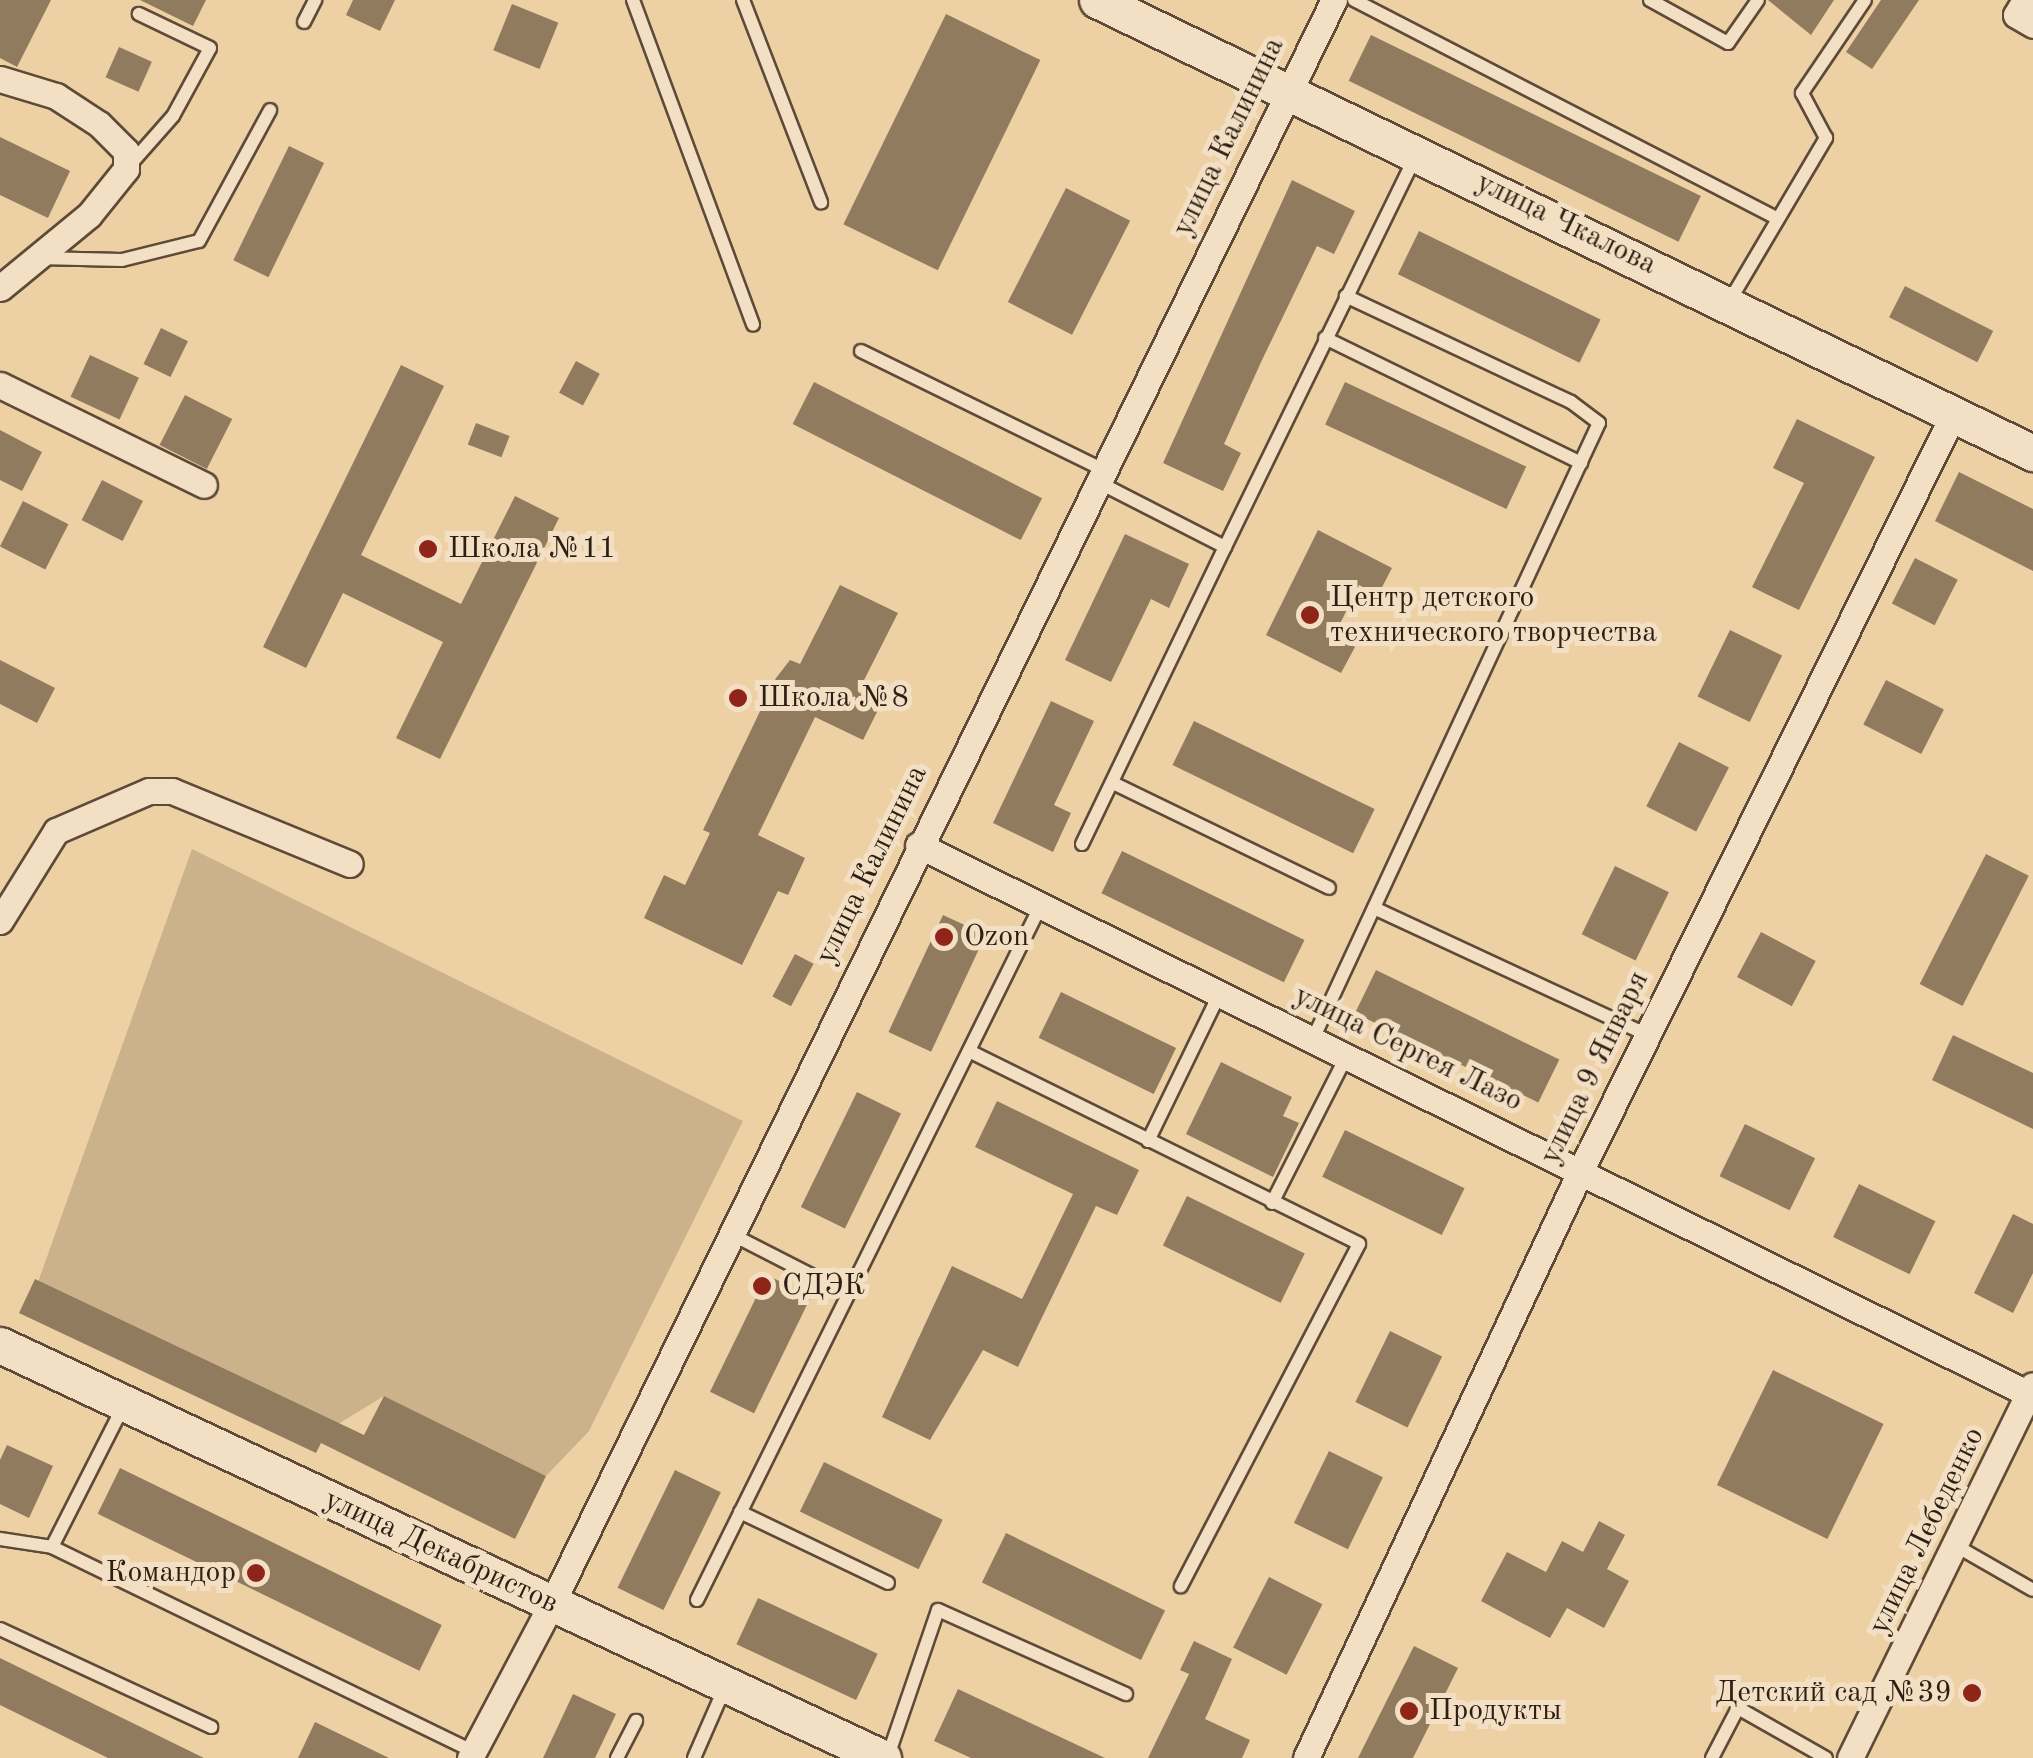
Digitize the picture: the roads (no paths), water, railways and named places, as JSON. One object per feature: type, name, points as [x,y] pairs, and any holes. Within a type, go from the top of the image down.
[{"type":"street","name":"улица Чкалова","points":[[1097,0],[1288,88],[2033,453]]},
{"type":"street","name":"улица Калинина","points":[[472,1754],[552,1603],[918,845],[1334,0]]},
{"type":"street","points":[[2025,0],[2016,15],[2033,25]]},
{"type":"street","points":[[0,80],[56,96],[98,124],[126,151],[126,169],[89,215],[0,288]]},
{"type":"street","points":[[0,384],[204,485]]},
{"type":"street","name":"улица 9 Января","points":[[1306,1758],[1581,1170],[1954,412]]},
{"type":"street","points":[[0,921],[56,831],[149,792],[172,791],[350,864]]},
{"type":"street","name":"улица Сергея Лазо","points":[[918,845],[2031,1390]]},
{"type":"street","name":"улица Декабристов","points":[[0,1345],[885,1758]]},
{"type":"street","name":"улица Лебеденко","points":[[1850,1758],[1958,1548],[2031,1390]]},
{"type":"lane","points":[[304,22],[315,0]]},
{"type":"lane","points":[[633,0],[753,324]]},
{"type":"lane","points":[[743,0],[821,202]]},
{"type":"lane","points":[[1354,0],[1778,219]]},
{"type":"lane","points":[[1655,1],[1728,43],[1758,0]]},
{"type":"lane","points":[[1728,303],[1826,138],[1802,93],[1864,0]]},
{"type":"lane","points":[[126,169],[173,116],[210,48],[139,14]]},
{"type":"lane","points":[[36,258],[122,260],[199,241],[270,110]]},
{"type":"lane","points":[[1082,844],[1418,152]]},
{"type":"lane","points":[[1313,1039],[1600,422],[1571,402],[1346,296]]},
{"type":"lane","points":[[1326,338],[1580,463]]},
{"type":"lane","points":[[862,352],[1099,475],[1225,547]]},
{"type":"lane","points":[[1112,783],[1329,888]]},
{"type":"lane","points":[[697,1600],[1041,906]]},
{"type":"lane","points":[[1374,908],[1647,1035]]},
{"type":"lane","points":[[1148,1141],[1220,993]]},
{"type":"lane","points":[[968,1052],[1359,1244],[1181,1586]]},
{"type":"lane","points":[[1272,1203],[1346,1055]]},
{"type":"lane","points":[[729,1233],[848,1294]]},
{"type":"lane","points":[[52,1548],[125,1404]]},
{"type":"lane","points":[[740,1512],[888,1583]]},
{"type":"lane","points":[[0,1540],[52,1548],[472,1754]]},
{"type":"lane","points":[[1958,1548],[2033,1590]]},
{"type":"lane","points":[[885,1758],[938,1610],[1126,1694]]},
{"type":"lane","points":[[0,1629],[211,1728]]},
{"type":"lane","points":[[694,1758],[726,1685]]},
{"type":"lane","points":[[1712,1758],[1738,1708],[1826,1758]]},
{"type":"lane","points":[[616,1758],[636,1721]]},
{"type":"place","name":"Школа №11","points":[[428,549]]},
{"type":"place","name":"Центр детского технического творчества","points":[[1310,615]]},
{"type":"place","name":"Школа №8","points":[[738,698]]},
{"type":"place","name":"Ozon","points":[[944,937]]},
{"type":"place","name":"СДЭК","points":[[762,1286]]},
{"type":"place","name":"Командор","points":[[256,1573]]},
{"type":"place","name":"Детский сад №39","points":[[1972,1693]]},
{"type":"place","name":"Продукты","points":[[1409,1711]]}]
